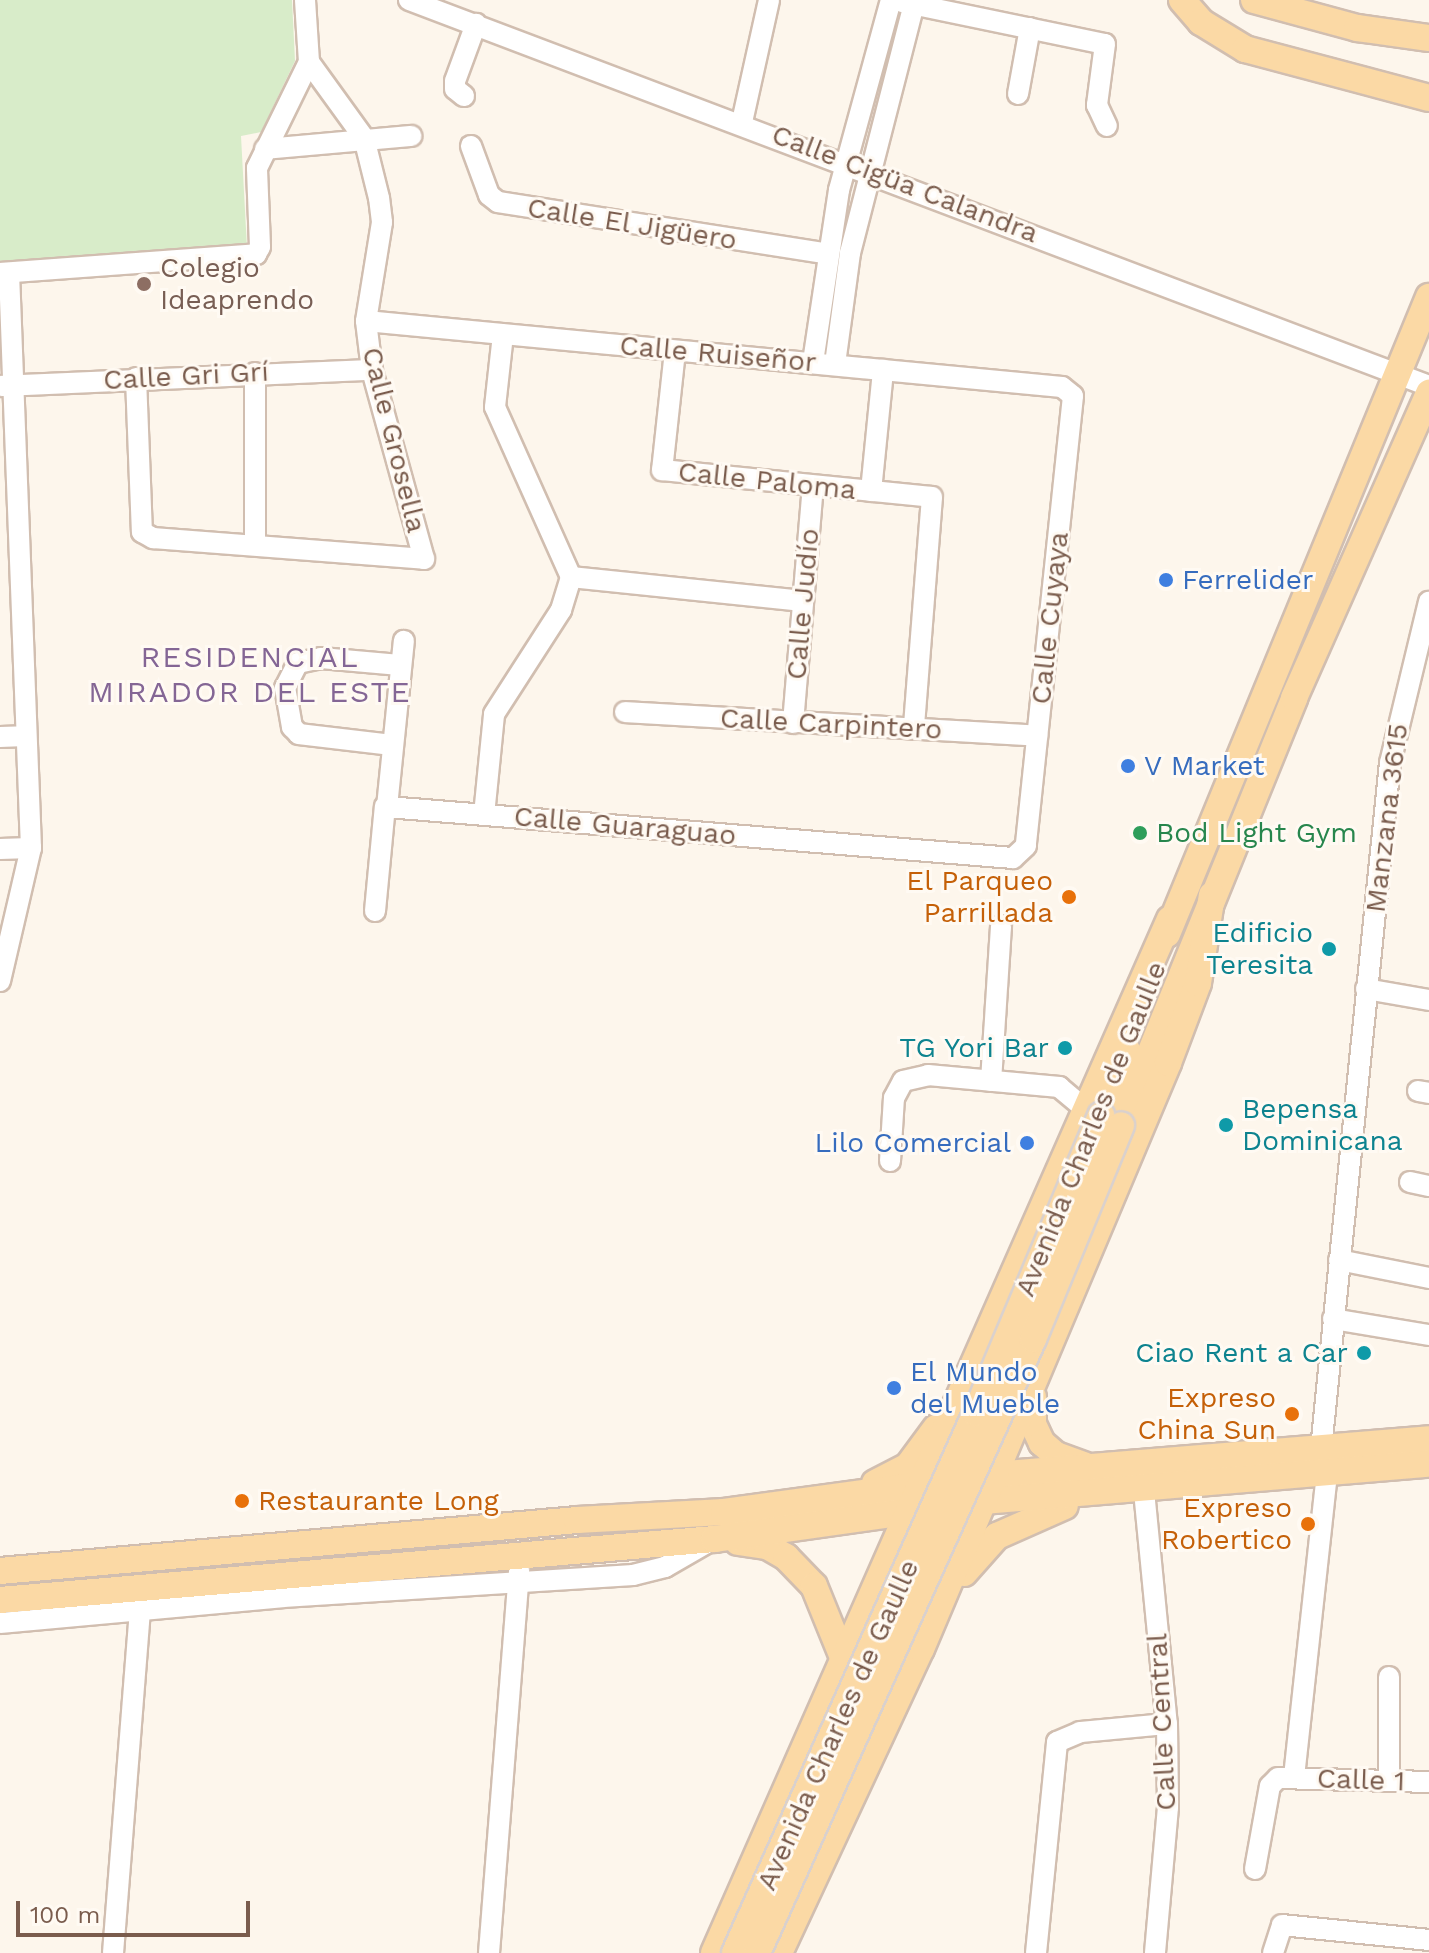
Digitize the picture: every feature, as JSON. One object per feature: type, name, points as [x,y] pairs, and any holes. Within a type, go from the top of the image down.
[{"type":"main road","points":[[1182,0],[1201,22],[1245,49],[1429,98]]},
{"type":"main road","points":[[1254,0],[1357,28],[1429,38]]},
{"type":"main road","name":"Avenida Charles de Gaulle","points":[[735,1953],[964,1440],[1102,1115],[1158,973],[1170,919],[1429,297]]},
{"type":"main road","name":"Avenida Charles de Gaulle","points":[[757,1953],[1033,1339],[1102,1115],[1212,895],[1429,393]]},
{"type":"main road","points":[[779,1953],[921,1649],[1038,1378],[1198,983],[1212,895]]},
{"type":"main road","points":[[714,1953],[977,1365],[1102,1115]]},
{"type":"main road","points":[[809,1503],[884,1480],[908,1466],[977,1365]]},
{"type":"main road","points":[[1038,1378],[1032,1412],[1042,1443],[1065,1459],[1107,1468]]},
{"type":"main road","points":[[0,1600],[141,1597],[521,1553],[714,1539],[984,1501],[1144,1491],[1324,1461],[1429,1439]]},
{"type":"main road","points":[[0,1571],[809,1503],[995,1475],[1324,1461],[1429,1464]]},
{"type":"main road","points":[[921,1649],[980,1550],[1036,1515],[1112,1494]]},
{"type":"main road","points":[[714,1539],[767,1546],[786,1557],[814,1586],[844,1660]]},
{"type":"street","points":[[1,971],[31,848],[25,736],[9,620],[4,273],[250,257],[260,247],[257,168],[309,62],[305,0]]},
{"type":"street","name":"Calle Cigüa Calandra","points":[[409,0],[440,5],[476,24],[742,122],[1429,386]]},
{"type":"street","points":[[742,122],[769,0]]},
{"type":"street","points":[[813,362],[829,254],[892,0],[914,2],[1105,44],[1097,105],[1107,126]]},
{"type":"street","points":[[835,364],[850,253],[914,2]]},
{"type":"street","points":[[464,96],[455,89],[455,81],[476,24]]},
{"type":"street","points":[[1018,94],[1030,28]]},
{"type":"street","name":"Calle Grosella","points":[[136,378],[142,532],[153,538],[255,542],[424,559],[372,370],[366,321],[382,222],[364,138],[309,62]]},
{"type":"street","points":[[265,149],[411,136]]},
{"type":"street","name":"Calle El Jigüero","points":[[471,146],[489,195],[498,202],[829,254]]},
{"type":"street","name":"Calle Ruiseñor","points":[[366,321],[835,364],[1069,391]]},
{"type":"street","points":[[484,815],[494,714],[561,610],[571,577],[495,407],[503,334]]},
{"type":"street","name":"Calle Paloma","points":[[675,351],[662,470],[932,497],[914,728]]},
{"type":"street","name":"Calle Gri Grí","points":[[7,386],[372,370]]},
{"type":"street","name":"Calle Paloma","points":[[871,491],[883,370]]},
{"type":"street","points":[[255,373],[255,542]]},
{"type":"street","name":"Calle Cuyaya","points":[[1026,846],[1073,396],[1069,391]]},
{"type":"street","name":"Calle Judío","points":[[793,723],[813,486]]},
{"type":"street","points":[[571,577],[803,601]]},
{"type":"street","name":"Manzana 3615","points":[[1294,1777],[1324,1461],[1333,1319],[1390,763],[1429,602]]},
{"type":"street","points":[[375,911],[404,641]]},
{"type":"street","points":[[392,745],[299,734],[292,727],[285,688],[298,663],[321,658],[400,665]]},
{"type":"street","name":"Calle Carpintero","points":[[625,712],[1037,736]]},
{"type":"street","points":[[0,737],[25,736]]},
{"type":"street","name":"Calle Guaraguao","points":[[385,806],[1013,858],[1026,846]]},
{"type":"street","points":[[0,849],[31,848]]},
{"type":"street","points":[[991,1081],[1001,926]]},
{"type":"street","points":[[1366,989],[1429,1000]]},
{"type":"street","points":[[890,1161],[894,1098],[903,1081],[928,1075],[1059,1087],[1102,1115]]},
{"type":"street","points":[[1339,1260],[1429,1278]]},
{"type":"street","points":[[1333,1319],[1429,1335]]},
{"type":"street","name":"Calle Central","points":[[1144,1491],[1167,1724],[1168,1807],[1155,1953]]},
{"type":"street","points":[[0,1623],[141,1597],[518,1583],[651,1572],[714,1539]]},
{"type":"street","points":[[489,1953],[521,1553]]},
{"type":"street","points":[[113,1953],[141,1597]]},
{"type":"street","points":[[1389,1677],[1389,1781]]},
{"type":"street","points":[[1036,1953],[1057,1742],[1080,1732],[1167,1724]]},
{"type":"street","points":[[1255,1869],[1270,1786],[1278,1778],[1294,1777]]},
{"type":"street","name":"Calle 1","points":[[1294,1777],[1429,1782]]},
{"type":"street","points":[[1273,1953],[1282,1925],[1429,1940]]},
{"type":"green space","points":[[0,0],[292,0],[295,61],[261,132],[241,136],[247,248],[0,263]]},
{"type":"place","name":"Colegio Ideaprendo","points":[[144,284]]},
{"type":"place","name":"Ferrelider","points":[[1166,580]]},
{"type":"place","name":"V Market","points":[[1128,766]]},
{"type":"place","name":"Bod Light Gym","points":[[1140,833]]},
{"type":"place","name":"El Parqueo Parrillada","points":[[1069,897]]},
{"type":"place","name":"Edificio Teresita","points":[[1329,949]]},
{"type":"place","name":"TG Yori Bar","points":[[1065,1048]]},
{"type":"place","name":"Bepensa Dominicana","points":[[1226,1125]]},
{"type":"place","name":"Lilo Comercial","points":[[1027,1143]]},
{"type":"place","name":"Ciao Rent a Car","points":[[1364,1353]]},
{"type":"place","name":"El Mundo del Mueble","points":[[894,1388]]},
{"type":"place","name":"Expreso China Sun","points":[[1292,1414]]},
{"type":"place","name":"Restaurante Long","points":[[242,1501]]},
{"type":"place","name":"Expreso Robertico","points":[[1308,1524]]},
{"type":"district","name":"RESIDENCIAL MIRADOR DEL ESTE","points":[[250,674]]}]
